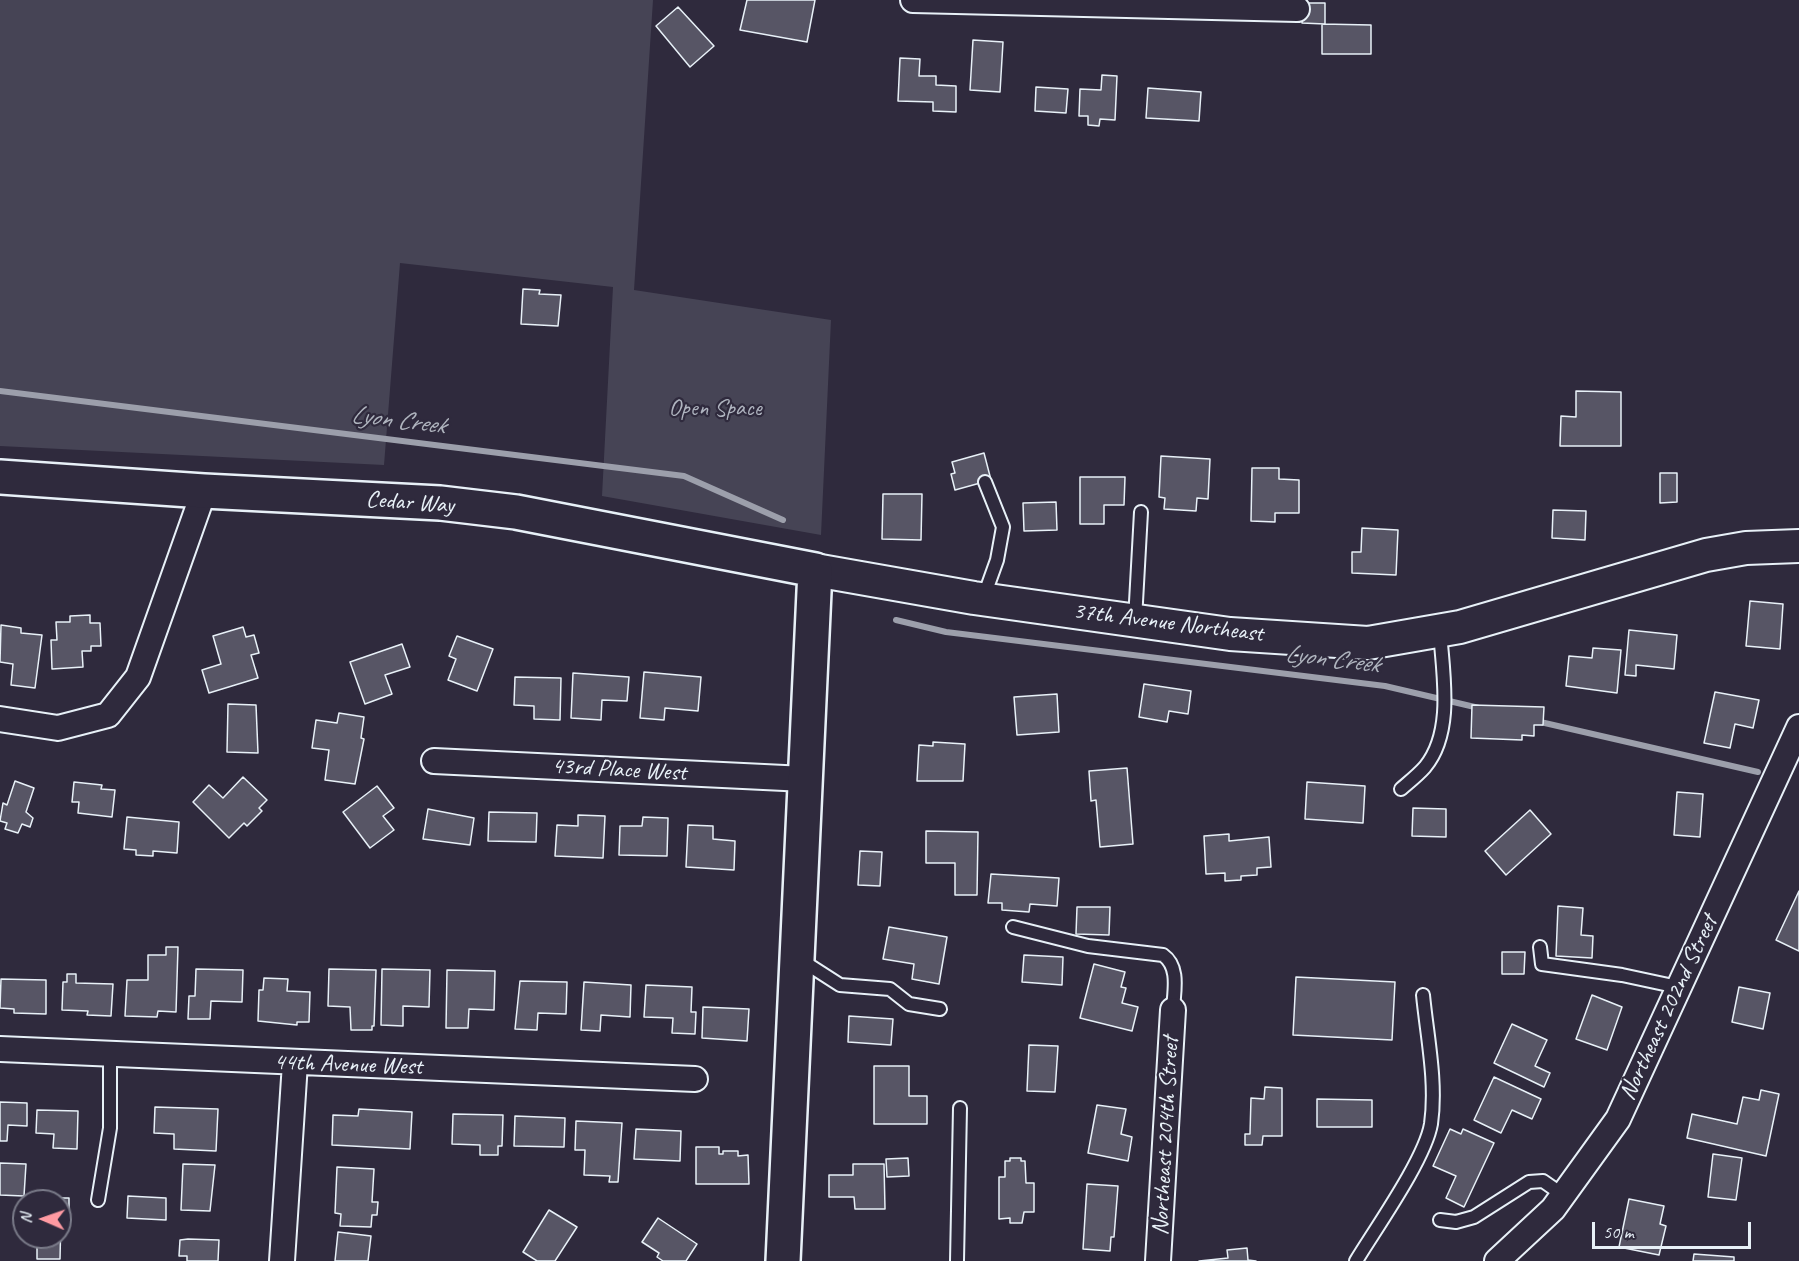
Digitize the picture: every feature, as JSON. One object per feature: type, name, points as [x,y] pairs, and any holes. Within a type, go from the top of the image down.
[{"type":"main road","name":"Cedar Way","points":[[0,477],[204,491],[440,503],[516,512],[815,570]]},
{"type":"main road","points":[[783,1261],[815,570]]},
{"type":"street","points":[[913,0],[1297,9]]},
{"type":"street","points":[[0,719],[58,728],[108,715],[127,695],[138,677],[204,491]]},
{"type":"street","name":"37th Avenue Northeast","points":[[815,570],[983,600],[1230,634],[1368,643],[1440,630],[1706,555],[1746,548],[1799,546]]},
{"type":"street","name":"Northeast 202nd Street","points":[[1497,1261],[1553,1209],[1618,1119],[1799,727]]},
{"type":"street","name":"43rd Place West","points":[[434,760],[804,779]]},
{"type":"street","name":"Northeast 204th Street","points":[[1158,1261],[1173,1010]]},
{"type":"street","name":"44th Avenue West","points":[[0,1049],[294,1064],[695,1079]]},
{"type":"street","points":[[282,1261],[294,1064]]},
{"type":"lane","points":[[983,600],[997,560],[1003,527],[986,482]]},
{"type":"lane","points":[[1135,621],[1141,512]]},
{"type":"lane","points":[[1401,789],[1426,766],[1439,740],[1443,716],[1440,630]]},
{"type":"lane","points":[[1013,927],[1089,946],[1163,955],[1171,960],[1174,968],[1173,1010]]},
{"type":"lane","points":[[1540,947],[1542,964],[1622,975],[1678,987]]},
{"type":"lane","points":[[798,958],[840,985],[890,989],[909,1004],[940,1009]]},
{"type":"lane","points":[[1356,1261],[1422,1151],[1431,1125],[1432,1092],[1423,994]]},
{"type":"lane","points":[[98,1200],[110,1128],[111,1053]]},
{"type":"lane","points":[[957,1261],[960,1108]]},
{"type":"lane","points":[[1440,1220],[1456,1222],[1474,1217],[1529,1182],[1543,1181],[1563,1195]]},
{"type":"green space","name":"Open Space","points":[[0,0],[653,0],[634,290],[831,320],[821,535],[602,496],[613,287],[400,263],[384,465],[0,446]]},
{"type":"building","points":[[747,0],[815,0],[807,42],[740,30]]},
{"type":"building","points":[[1302,3],[1325,3],[1325,24],[1302,23]]},
{"type":"building","points":[[678,7],[714,46],[690,67],[656,26]]},
{"type":"building","points":[[1322,24],[1371,25],[1371,54],[1322,54]]},
{"type":"building","points":[[973,40],[1003,42],[1000,92],[970,90]]},
{"type":"building","points":[[900,58],[920,59],[919,76],[936,76],[936,85],[956,86],[956,112],[933,111],[933,102],[898,101]]},
{"type":"building","points":[[1102,75],[1117,76],[1115,120],[1100,119],[1099,126],[1088,125],[1088,116],[1079,116],[1080,89],[1101,90]]},
{"type":"building","points":[[1036,87],[1068,89],[1066,113],[1035,111]]},
{"type":"building","points":[[1148,88],[1201,92],[1199,121],[1146,118]]},
{"type":"building","points":[[523,289],[540,290],[539,294],[561,295],[558,326],[521,324]]},
{"type":"building","points":[[1576,391],[1621,392],[1621,446],[1560,446],[1561,416],[1576,417]]},
{"type":"building","points":[[984,453],[991,480],[955,490],[951,474],[955,473],[952,462]]},
{"type":"building","points":[[1161,456],[1210,459],[1208,499],[1197,498],[1196,511],[1164,509],[1165,498],[1159,497]]},
{"type":"building","points":[[1252,468],[1279,468],[1279,479],[1299,480],[1299,513],[1275,513],[1275,522],[1251,521]]},
{"type":"building","points":[[1660,473],[1677,473],[1677,502],[1660,503]]},
{"type":"building","points":[[1080,477],[1125,477],[1124,505],[1104,505],[1104,524],[1080,524]]},
{"type":"building","points":[[883,494],[922,494],[921,540],[882,539]]},
{"type":"building","points":[[1056,502],[1057,530],[1024,531],[1023,503]]},
{"type":"building","points":[[1553,510],[1586,511],[1585,540],[1552,538]]},
{"type":"building","points":[[1362,528],[1398,530],[1396,575],[1352,573],[1352,552],[1361,552]]},
{"type":"building","points":[[1750,601],[1783,604],[1780,649],[1746,646]]},
{"type":"building","points":[[90,615],[90,623],[100,623],[101,646],[91,646],[91,651],[82,651],[83,667],[52,669],[51,640],[57,640],[56,622],[70,622],[70,616]]},
{"type":"building","points":[[1,625],[21,628],[21,633],[42,635],[35,688],[11,685],[13,664],[0,662]]},
{"type":"building","points":[[243,627],[246,637],[254,635],[259,653],[251,655],[258,678],[209,693],[202,670],[221,664],[213,636]]},
{"type":"building","points":[[1629,630],[1677,635],[1674,669],[1636,665],[1636,676],[1625,675]]},
{"type":"building","points":[[457,636],[493,649],[477,691],[448,680],[456,659],[449,656]]},
{"type":"building","points":[[402,644],[410,667],[385,675],[392,694],[365,704],[350,662]]},
{"type":"building","points":[[1593,648],[1621,650],[1617,693],[1566,686],[1569,656],[1592,658]]},
{"type":"building","points":[[644,672],[701,677],[698,711],[665,708],[664,720],[640,718]]},
{"type":"building","points":[[573,673],[629,677],[627,701],[602,700],[601,720],[571,718]]},
{"type":"building","points":[[515,677],[561,678],[560,720],[534,719],[534,706],[514,705]]},
{"type":"building","points":[[1144,684],[1191,691],[1188,714],[1169,711],[1167,722],[1139,717]]},
{"type":"building","points":[[1715,692],[1759,700],[1753,728],[1735,724],[1730,748],[1704,743]]},
{"type":"building","points":[[1057,694],[1059,732],[1017,735],[1014,697]]},
{"type":"building","points":[[228,704],[256,705],[258,753],[227,752]]},
{"type":"building","points":[[1472,705],[1544,707],[1543,725],[1534,725],[1534,736],[1522,735],[1522,740],[1471,738]]},
{"type":"building","points":[[339,713],[364,717],[361,738],[364,739],[355,784],[325,780],[329,750],[312,748],[316,720],[337,723]]},
{"type":"building","points":[[933,742],[965,744],[963,781],[917,781],[919,745],[933,746]]},
{"type":"building","points":[[1127,768],[1133,844],[1100,847],[1096,800],[1091,801],[1089,771]]},
{"type":"building","points":[[243,777],[267,800],[259,808],[262,811],[247,826],[244,823],[229,838],[193,802],[209,785],[223,798]]},
{"type":"building","points":[[15,781],[34,788],[26,812],[33,818],[30,827],[22,824],[18,833],[5,829],[7,823],[0,821],[3,803],[7,805]]},
{"type":"building","points":[[74,782],[102,785],[101,789],[115,790],[112,817],[78,813],[79,802],[72,802]]},
{"type":"building","points":[[1307,782],[1365,786],[1363,823],[1305,819]]},
{"type":"building","points":[[377,786],[394,808],[383,816],[394,830],[370,848],[343,812]]},
{"type":"building","points":[[1677,792],[1703,794],[1700,837],[1674,835]]},
{"type":"building","points":[[1413,808],[1446,809],[1446,837],[1412,836]]},
{"type":"building","points":[[428,809],[474,818],[470,845],[423,839]]},
{"type":"building","points":[[1530,810],[1551,834],[1506,875],[1485,851]]},
{"type":"building","points":[[489,812],[537,813],[536,842],[488,841]]},
{"type":"building","points":[[578,815],[605,816],[603,858],[555,856],[557,825],[578,826]]},
{"type":"building","points":[[127,817],[179,822],[177,853],[153,851],[153,856],[136,855],[136,850],[124,849]]},
{"type":"building","points":[[643,817],[668,818],[667,856],[619,855],[620,826],[642,826]]},
{"type":"building","points":[[688,825],[713,826],[713,839],[735,841],[734,870],[686,867]]},
{"type":"building","points":[[926,831],[978,832],[977,895],[955,895],[955,863],[926,863]]},
{"type":"building","points":[[1229,834],[1229,841],[1269,837],[1271,867],[1257,868],[1257,875],[1241,876],[1241,880],[1225,881],[1225,873],[1206,874],[1204,836]]},
{"type":"building","points":[[860,851],[882,852],[880,886],[858,885]]},
{"type":"building","points":[[991,874],[1059,878],[1057,906],[1030,904],[1029,912],[1002,910],[1002,903],[988,903]]},
{"type":"building","points":[[1799,891],[1799,951],[1776,940]]},
{"type":"building","points":[[1558,906],[1583,908],[1581,935],[1593,936],[1592,958],[1556,956]]},
{"type":"building","points":[[1077,907],[1110,907],[1109,935],[1076,934]]},
{"type":"building","points":[[889,927],[947,937],[939,984],[912,979],[914,964],[883,959]]},
{"type":"building","points":[[166,947],[178,947],[176,1012],[158,1011],[157,1017],[125,1016],[127,980],[148,980],[148,955],[166,955]]},
{"type":"building","points":[[1502,952],[1525,952],[1524,974],[1502,974]]},
{"type":"building","points":[[1024,955],[1063,957],[1062,985],[1022,982]]},
{"type":"building","points":[[1094,964],[1125,972],[1121,987],[1126,988],[1122,1003],[1138,1007],[1132,1031],[1080,1018]]},
{"type":"building","points":[[196,969],[243,970],[242,1002],[211,1001],[210,1019],[188,1019],[189,996],[195,996]]},
{"type":"building","points":[[329,969],[376,970],[372,1030],[351,1030],[350,1007],[328,1006]]},
{"type":"building","points":[[382,969],[430,970],[429,1007],[403,1006],[403,1026],[381,1025]]},
{"type":"building","points":[[447,970],[495,971],[494,1010],[469,1009],[468,1028],[446,1028]]},
{"type":"building","points":[[67,974],[76,974],[76,983],[113,984],[111,1016],[87,1015],[88,1011],[62,1010],[63,982],[67,982]]},
{"type":"building","points":[[1296,977],[1395,982],[1392,1040],[1293,1035]]},
{"type":"building","points":[[264,978],[288,979],[287,991],[310,992],[309,1022],[297,1022],[297,1025],[258,1021],[259,990],[263,990]]},
{"type":"building","points":[[1,979],[46,980],[46,1014],[14,1013],[14,1009],[0,1008]]},
{"type":"building","points":[[520,981],[567,982],[566,1014],[538,1013],[537,1030],[515,1029]]},
{"type":"building","points":[[584,982],[631,985],[630,1017],[601,1015],[600,1031],[581,1030]]},
{"type":"building","points":[[646,985],[692,987],[691,1012],[696,1012],[695,1034],[672,1033],[673,1018],[644,1017]]},
{"type":"building","points":[[1739,987],[1770,993],[1763,1029],[1732,1022]]},
{"type":"building","points":[[1592,995],[1622,1007],[1607,1050],[1576,1039]]},
{"type":"building","points":[[703,1007],[749,1009],[747,1041],[702,1038]]},
{"type":"building","points":[[849,1016],[893,1019],[891,1045],[848,1042]]},
{"type":"building","points":[[1512,1024],[1547,1040],[1535,1066],[1550,1073],[1544,1087],[1494,1063]]},
{"type":"building","points":[[1029,1045],[1058,1046],[1055,1092],[1027,1091]]},
{"type":"building","points":[[874,1066],[909,1066],[909,1096],[927,1096],[927,1124],[874,1124]]},
{"type":"building","points":[[1494,1077],[1541,1099],[1532,1119],[1512,1110],[1501,1133],[1474,1120]]},
{"type":"building","points":[[1265,1087],[1282,1088],[1282,1136],[1263,1136],[1262,1145],[1245,1145],[1245,1134],[1250,1134],[1251,1098],[1264,1099]]},
{"type":"building","points":[[1761,1090],[1779,1094],[1766,1156],[1687,1138],[1692,1114],[1737,1124],[1743,1097],[1759,1100]]},
{"type":"building","points":[[1317,1099],[1372,1100],[1372,1127],[1317,1127]]},
{"type":"building","points":[[0,1102],[27,1103],[27,1126],[8,1125],[7,1141],[0,1141]]},
{"type":"building","points":[[1097,1105],[1126,1109],[1121,1134],[1132,1137],[1128,1161],[1088,1153]]},
{"type":"building","points":[[155,1107],[218,1109],[216,1151],[174,1149],[174,1134],[154,1133]]},
{"type":"building","points":[[359,1109],[412,1112],[410,1149],[332,1145],[333,1115],[358,1116]]},
{"type":"building","points":[[37,1110],[78,1111],[77,1149],[53,1148],[54,1134],[36,1133]]},
{"type":"building","points":[[453,1114],[503,1115],[502,1146],[498,1146],[498,1155],[480,1155],[480,1145],[452,1144]]},
{"type":"building","points":[[515,1116],[565,1118],[564,1147],[514,1146]]},
{"type":"building","points":[[576,1121],[622,1123],[618,1182],[609,1182],[610,1176],[584,1175],[585,1150],[575,1150]]},
{"type":"building","points":[[636,1129],[681,1131],[680,1161],[634,1159]]},
{"type":"building","points":[[1450,1129],[1461,1134],[1463,1129],[1494,1143],[1464,1207],[1446,1198],[1456,1176],[1433,1166]]},
{"type":"building","points":[[696,1147],[719,1147],[719,1154],[723,1154],[723,1151],[738,1151],[738,1156],[748,1155],[749,1184],[696,1184]]},
{"type":"building","points":[[1713,1154],[1742,1158],[1736,1200],[1708,1197]]},
{"type":"building","points":[[908,1158],[909,1176],[887,1177],[886,1159]]},
{"type":"building","points":[[1010,1158],[1021,1158],[1021,1161],[1025,1161],[1026,1183],[1034,1183],[1034,1212],[1024,1212],[1022,1223],[1010,1223],[1010,1218],[999,1219],[999,1177],[1005,1177],[1005,1161],[1010,1161]]},
{"type":"building","points":[[0,1163],[26,1164],[24,1189],[12,1189],[12,1196],[0,1195]]},
{"type":"building","points":[[183,1164],[215,1165],[210,1211],[181,1210]]},
{"type":"building","points":[[853,1164],[884,1164],[885,1209],[855,1209],[854,1197],[829,1197],[829,1175],[853,1175]]},
{"type":"building","points":[[337,1167],[374,1169],[372,1202],[378,1202],[377,1215],[372,1215],[371,1227],[340,1226],[341,1214],[335,1213]]},
{"type":"building","points":[[1087,1184],[1118,1186],[1114,1237],[1111,1237],[1110,1251],[1083,1249]]},
{"type":"building","points":[[128,1196],[166,1198],[166,1220],[127,1218]]},
{"type":"building","points":[[1629,1199],[1664,1206],[1660,1224],[1666,1226],[1659,1255],[1619,1247]]},
{"type":"building","points":[[549,1210],[577,1227],[555,1261],[537,1261],[523,1252]]},
{"type":"building","points":[[658,1218],[697,1244],[686,1261],[663,1261],[657,1257],[659,1253],[642,1242]]},
{"type":"building","points":[[338,1232],[371,1236],[368,1261],[335,1261]]},
{"type":"building","points":[[180,1240],[219,1240],[218,1261],[187,1261],[187,1256],[179,1256]]},
{"type":"building","points":[[1247,1248],[1248,1260],[1256,1261],[1199,1261],[1228,1258],[1227,1250]]},
{"type":"building","points":[[37,1249],[60,1249],[60,1259],[37,1259]]},
{"type":"building","points":[[1694,1254],[1734,1257],[1734,1261],[1693,1261]]},
{"type":"waterway","name":"Lyon Creek","points":[[0,391],[684,476],[783,520]]},
{"type":"waterway","name":"Lyon Creek","points":[[896,620],[946,632],[1385,686],[1479,708]]},
{"type":"waterway","name":"Lyon Creek","points":[[1536,721],[1758,772]]}]
